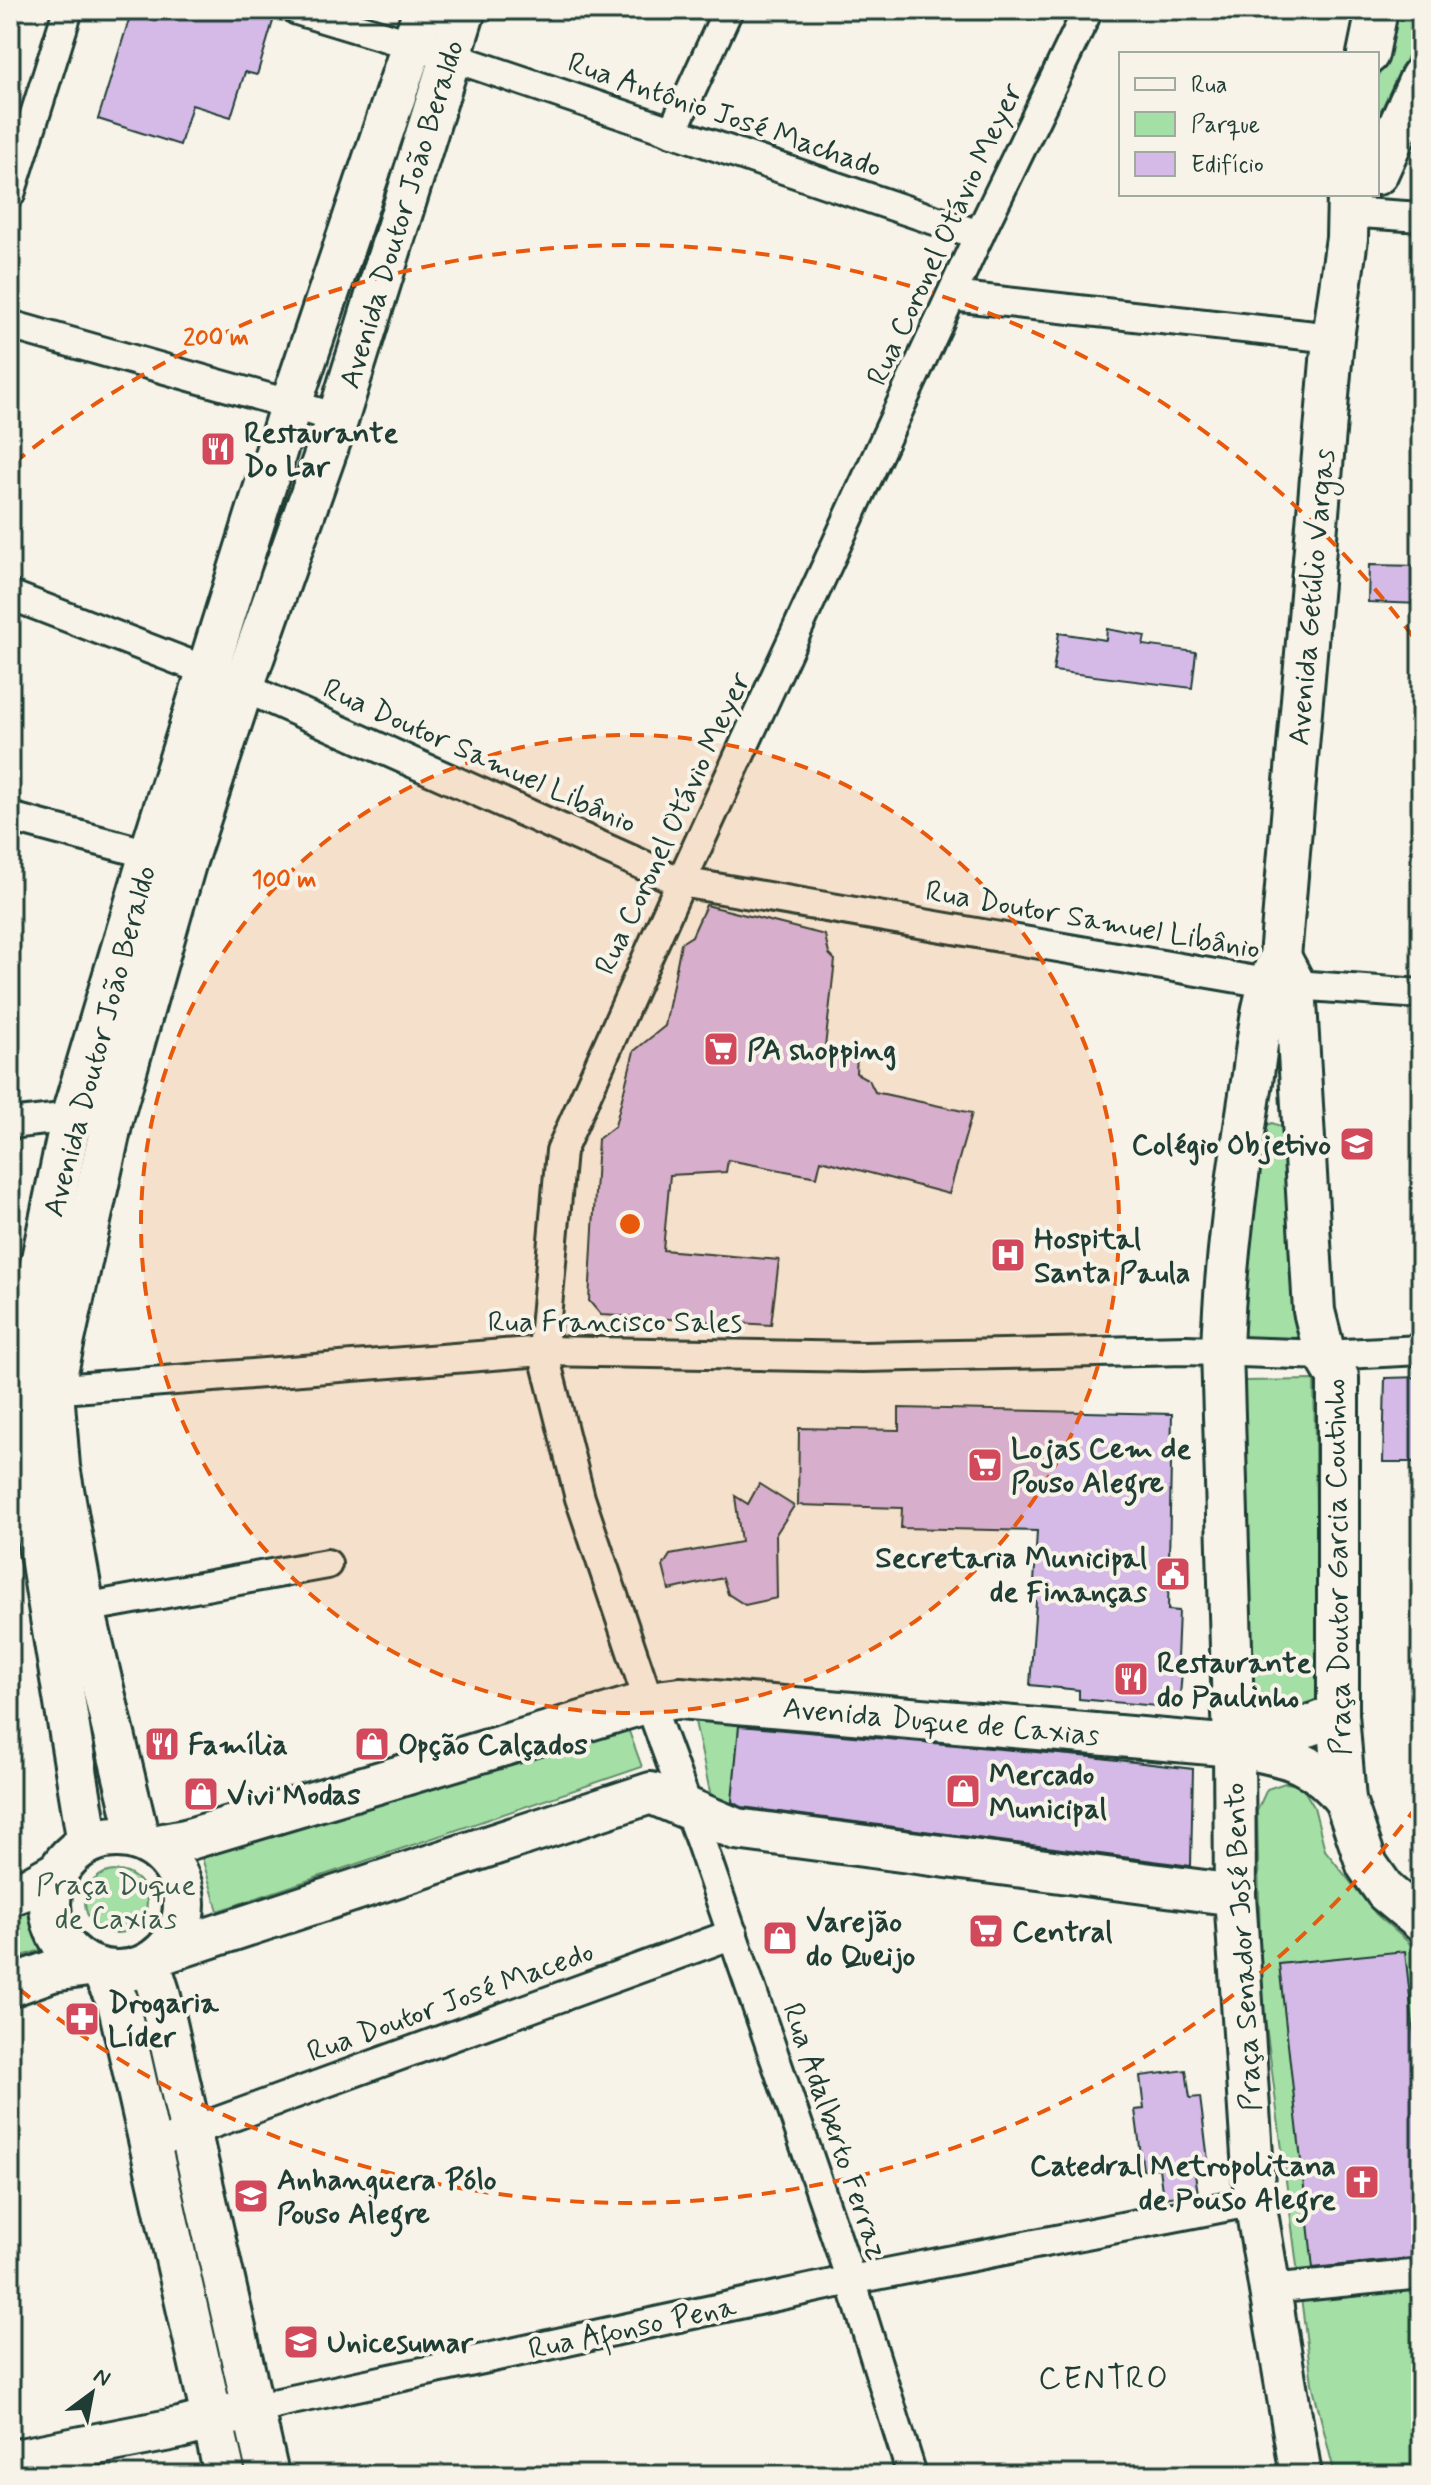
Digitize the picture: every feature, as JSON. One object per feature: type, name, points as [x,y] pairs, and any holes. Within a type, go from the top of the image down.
[{"type":"street","points":[[10,194],[68,10]]},
{"type":"street","name":"Rua Antônio José Machado","points":[[299,10],[417,27],[449,56],[979,235]]},
{"type":"street","name":"Avenida Doutor João Beraldo","points":[[88,1843],[12,1393],[72,1115],[168,859],[243,687],[338,418],[465,10]]},
{"type":"street","points":[[672,132],[728,10]]},
{"type":"street","name":"Rua Coronel Otávio Meyer","points":[[649,1702],[580,1498],[543,1351],[561,1151],[681,882],[979,235],[1088,10]]},
{"type":"street","points":[[1368,52],[1377,10]]},
{"type":"street","name":"Avenida Doutor João Beraldo","points":[[146,1843],[84,1608],[59,1467],[53,1390],[207,671],[291,404],[417,27]]},
{"type":"street","points":[[1379,170],[1421,77]]},
{"type":"street","points":[[1354,210],[1421,217]]},
{"type":"street","name":"Avenida Getúlio Vargas","points":[[1222,1350],[1223,1312],[1245,1124],[1281,975],[1333,338],[1354,210]]},
{"type":"street","points":[[952,296],[1333,338]]},
{"type":"street","points":[[10,325],[291,404]]},
{"type":"street","name":"Avenida Doutor João Beraldo","points":[[291,404],[338,418]]},
{"type":"street","name":"Rua Doutor Samuel Libânio","points":[[10,595],[207,671],[681,882],[1421,994]]},
{"type":"street","points":[[10,817],[168,859]]},
{"type":"street","name":"Avenida Getúlio Vargas","points":[[1281,975],[1304,1126],[1314,1311],[1325,1355]]},
{"type":"street","points":[[1245,1124],[1271,1113],[1284,1113],[1304,1126]]},
{"type":"street","points":[[10,1124],[72,1115],[113,1116]]},
{"type":"street","points":[[1222,1350],[1233,1729]]},
{"type":"street","name":"Rua Francisco Sales","points":[[12,1393],[543,1351],[863,1357],[1222,1350]]},
{"type":"street","name":"Praça Doutor Garcia Coutinho","points":[[1222,1350],[1325,1355],[1338,1377],[1338,1714],[1345,1800]]},
{"type":"street","points":[[1325,1355],[1421,1350]]},
{"type":"street","points":[[84,1608],[327,1564]]},
{"type":"street","name":"Avenida Duque de Caxias","points":[[146,1843],[201,1836],[649,1702],[680,1698],[1233,1729]]},
{"type":"street","points":[[649,1702],[689,1810]]},
{"type":"street","points":[[1233,1729],[1305,1729],[1338,1714]]},
{"type":"street","points":[[1233,1729],[1279,1755],[1305,1764],[1329,1780],[1345,1800],[1367,1865],[1386,1892],[1421,1921]]},
{"type":"street","name":"Praça Senador José Bento","points":[[1233,1729],[1235,1895],[1255,2201],[1301,2475]]},
{"type":"street","points":[[10,1986],[52,1971],[95,1968],[127,1972],[158,1958],[651,1793],[736,1829],[1235,1895]]},
{"type":"street","name":"Rua Adalberto Ferraz","points":[[689,1810],[851,2280],[912,2475]]},
{"type":"street","points":[[225,2475],[118,2002],[95,1968],[66,1949],[52,1925],[50,1898],[57,1872],[70,1855],[88,1843],[113,1837],[146,1843],[175,1868],[185,1896],[182,1927],[158,1958],[159,1992],[268,2475]]},
{"type":"street","points":[[10,1895],[57,1872]]},
{"type":"street","name":"Rua Doutor José Macedo","points":[[190,2132],[733,1934]]},
{"type":"street","points":[[151,2146],[190,2132]]},
{"type":"street","name":"Rua Afonso Pena","points":[[10,2461],[180,2428],[278,2403],[851,2280],[1255,2201]]},
{"type":"street","points":[[1270,2289],[1421,2274]]},
{"type":"green space","points":[[1394,10],[1421,10],[1421,27],[1381,110],[1379,75]]},
{"type":"green space","points":[[1272,1123],[1294,1131],[1306,1344],[1232,1341],[1253,1131]]},
{"type":"green space","points":[[1314,1380],[1319,1705],[1296,1722],[1243,1695],[1243,1381]]},
{"type":"green space","points":[[693,1712],[740,1714],[731,1813],[714,1811]]},
{"type":"green space","name":"Praça Duque de Caxias","points":[[627,1726],[642,1767],[218,1911],[202,1858]]},
{"type":"green space","points":[[1285,1783],[1301,1785],[1314,1807],[1325,1850],[1376,1914],[1421,1953],[1421,2475],[1335,2475],[1312,2383],[1261,1986],[1257,1811],[1267,1789]]},
{"type":"green space","name":"Praça Duque de Caxias","points":[[110,1871],[122,1871],[138,1880],[145,1890],[145,1914],[138,1924],[122,1933],[110,1933],[90,1919],[85,1908],[85,1896],[99,1876]]},
{"type":"green space","name":"Praça Duque de Caxias","points":[[31,1906],[44,1949],[10,1960],[10,1913]]},
{"type":"building","points":[[132,10],[249,10],[274,18],[257,75],[245,72],[231,117],[192,105],[180,145],[98,119]]},
{"type":"building","points":[[1369,565],[1421,566],[1421,604],[1368,602]]},
{"type":"building","points":[[1107,629],[1145,636],[1143,645],[1196,652],[1192,688],[1053,671],[1059,633],[1106,640]]},
{"type":"building","name":"PA shopping","points":[[706,905],[825,935],[829,954],[835,960],[825,1047],[857,1054],[856,1073],[869,1080],[875,1092],[972,1113],[949,1194],[821,1160],[817,1177],[728,1160],[726,1172],[670,1175],[663,1250],[779,1260],[771,1325],[601,1315],[589,1301],[598,1139],[615,1126],[634,1051],[665,1026],[681,943],[692,936]]},
{"type":"building","points":[[1421,1377],[1421,1462],[1383,1462],[1385,1378]]},
{"type":"building","name":"Lojas Cem de Pouso Alegre","points":[[899,1408],[1172,1414],[1168,1610],[1179,1611],[1177,1659],[1183,1659],[1179,1708],[1079,1699],[1079,1690],[1030,1685],[1037,1531],[901,1528],[902,1508],[798,1505],[799,1428],[899,1430]]},
{"type":"building","points":[[759,1484],[794,1506],[776,1534],[777,1598],[745,1605],[728,1594],[723,1578],[669,1590],[663,1566],[670,1555],[741,1542],[735,1496],[748,1504]]},
{"type":"building","name":"Mercado Municipal","points":[[739,1726],[1092,1757],[1193,1769],[1191,1866],[742,1807],[732,1802]]},
{"type":"building","name":"Catedral Metropolitana de Pouso Alegre","points":[[1405,1951],[1421,2100],[1421,2257],[1313,2268],[1279,1964]]},
{"type":"building","points":[[1186,2070],[1190,2098],[1200,2097],[1208,2160],[1193,2162],[1198,2193],[1163,2198],[1159,2168],[1143,2170],[1135,2110],[1144,2109],[1140,2076]]},
{"type":"place","name":"Restaurante Do Lar","points":[[218,449]]},
{"type":"place","name":"PA shopping","points":[[721,1049]]},
{"type":"place","name":"Colégio Objetivo","points":[[1357,1144]]},
{"type":"place","name":"Hospital Santa Paula","points":[[1008,1255]]},
{"type":"place","name":"Lojas Cem de Pouso Alegre","points":[[985,1465]]},
{"type":"place","name":"Secretaria Municipal de Finanças","points":[[1173,1574]]},
{"type":"place","name":"Restaurante do Paulinho","points":[[1131,1679]]},
{"type":"place","name":"Família","points":[[162,1744]]},
{"type":"place","name":"Opção Calçados","points":[[372,1744]]},
{"type":"place","name":"Mercado Municipal","points":[[963,1791]]},
{"type":"place","name":"Vivi Modas","points":[[201,1794]]},
{"type":"place","name":"Central","points":[[986,1931]]},
{"type":"place","name":"Varejão do Queijo","points":[[780,1938]]},
{"type":"place","name":"Drogaria Líder","points":[[82,2019]]},
{"type":"place","name":"Catedral Metropolitana de Pouso Alegre","points":[[1362,2182]]},
{"type":"place","name":"Anhanguera Pólo Pouso Alegre","points":[[251,2196]]},
{"type":"place","name":"Unicesumar","points":[[301,2342]]},
{"type":"district","name":"CENTRO","points":[[1104,2377]]}]
